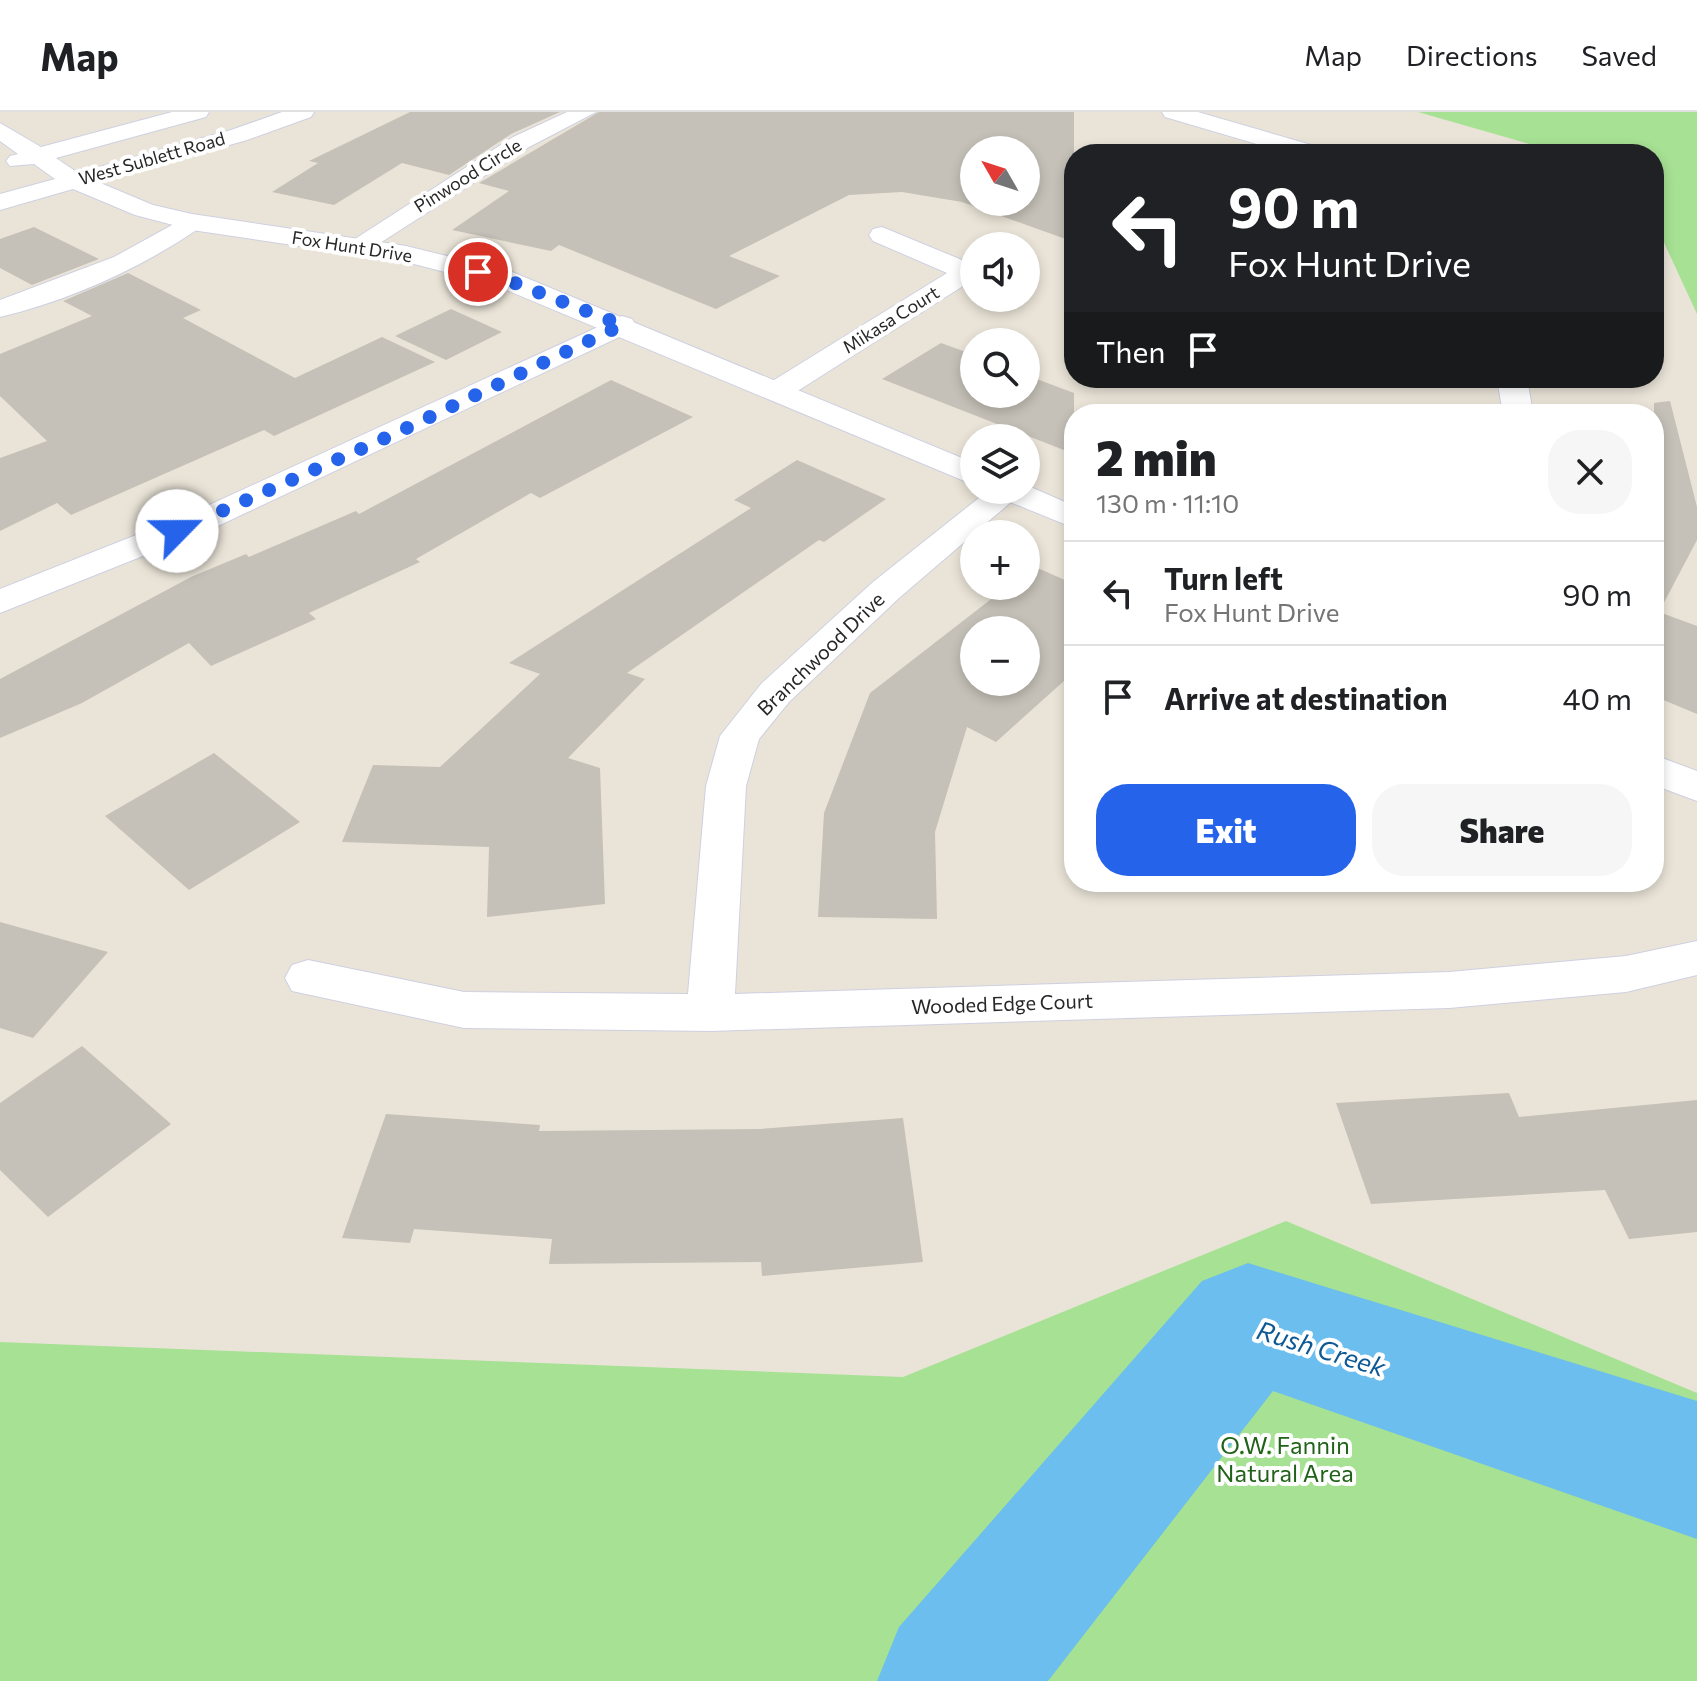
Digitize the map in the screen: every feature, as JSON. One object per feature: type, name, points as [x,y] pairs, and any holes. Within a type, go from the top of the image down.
[{"type":"street","name":"West Sublett Road","points":[[0,166],[198,112]]},
{"type":"street","name":"West Sublett Road","points":[[0,202],[239,135],[303,112]]},
{"type":"street","name":"Pinwood Circle","points":[[354,248],[521,142],[585,112]]},
{"type":"street","points":[[1173,112],[1283,144]]},
{"type":"street","name":"Fox Hunt Drive","points":[[0,130],[74,181],[144,210],[192,222],[406,254],[502,278],[622,325],[960,469]]},
{"type":"street","points":[[0,309],[93,278],[155,249],[192,222]]},
{"type":"street","name":"Mikasa Court","points":[[777,391],[967,272],[882,235]]},
{"type":"street","points":[[0,602],[206,519],[622,325]]},
{"type":"street","points":[[1040,503],[1064,514]]},
{"type":"street","name":"Branchwood Drive","points":[[710,1013],[726,786],[740,736],[775,693],[886,590],[993,504]]},
{"type":"street","points":[[1664,773],[1697,787]]},
{"type":"street","name":"Wooded Edge Court","points":[[308,978],[464,1010],[710,1013],[1449,990],[1626,974],[1697,958]]},
{"type":"green space","points":[[1418,112],[1697,112],[1697,314],[1664,243],[1664,144],[1529,144]]},
{"type":"green space","name":"O.W. Fannin Natural Area","points":[[1286,1221],[1697,1393],[1697,1681],[0,1681],[0,1342],[903,1377]]},
{"type":"building","points":[[410,112],[560,112],[511,134],[449,175],[402,163],[334,205],[272,192],[318,163],[309,161]]},
{"type":"building","points":[[599,112],[1074,112],[1074,144],[1064,144],[1064,238],[1001,216],[1040,216],[1040,136],[960,136],[960,202],[902,192],[849,195],[729,256],[780,276],[716,309],[559,245],[551,251],[452,230],[509,191],[479,183]]},
{"type":"building","points":[[34,227],[99,259],[32,285],[0,268],[0,239]]},
{"type":"building","points":[[128,273],[201,310],[183,318],[295,378],[382,337],[435,362],[274,436],[264,430],[71,515],[57,503],[0,531],[0,458],[47,441],[0,396],[0,354],[92,316],[63,301]]},
{"type":"building","points":[[451,309],[502,332],[446,360],[395,336]]},
{"type":"building","points":[[941,343],[960,350],[960,408],[1040,408],[1040,380],[1074,393],[1074,404],[1064,404],[1064,450],[1040,441],[1040,424],[997,424],[882,379]]},
{"type":"building","points":[[611,380],[693,417],[540,498],[531,493],[416,559],[420,562],[309,613],[316,619],[211,666],[189,643],[82,703],[0,738],[0,679],[191,577],[246,554],[249,557],[356,511],[359,514]]},
{"type":"building","points":[[1670,401],[1697,507],[1697,540],[1664,603],[1664,404],[1654,403]]},
{"type":"building","points":[[797,460],[886,499],[824,542],[819,540],[627,673],[645,679],[568,758],[600,768],[605,904],[487,917],[489,847],[342,842],[373,765],[440,767],[540,674],[509,663],[751,508],[734,500]]},
{"type":"building","points":[[1040,569],[1064,580],[1064,681],[996,742],[967,727],[935,832],[937,919],[818,917],[824,813],[870,693],[960,623],[960,696],[1040,696],[1040,616],[969,616],[990,600],[1040,600]]},
{"type":"building","points":[[1664,614],[1697,626],[1697,714],[1664,700]]},
{"type":"building","points":[[214,753],[300,822],[189,890],[105,816]]},
{"type":"building","points":[[0,922],[108,952],[33,1038],[0,1028]]},
{"type":"building","points":[[82,1046],[171,1124],[48,1217],[0,1170],[0,1103]]},
{"type":"building","points":[[1509,1093],[1519,1117],[1697,1100],[1697,1232],[1629,1239],[1605,1190],[1371,1204],[1336,1103]]},
{"type":"building","points":[[386,1114],[540,1125],[539,1131],[760,1129],[903,1118],[923,1262],[762,1276],[761,1262],[549,1264],[552,1239],[414,1229],[410,1243],[342,1238]]},
{"type":"waterway","name":"Rush Creek","points":[[953,1681],[1248,1323],[1697,1470]]},
{"type":"route","points":[[177,531],[390,436],[622,325],[502,278],[478,272]]}]
